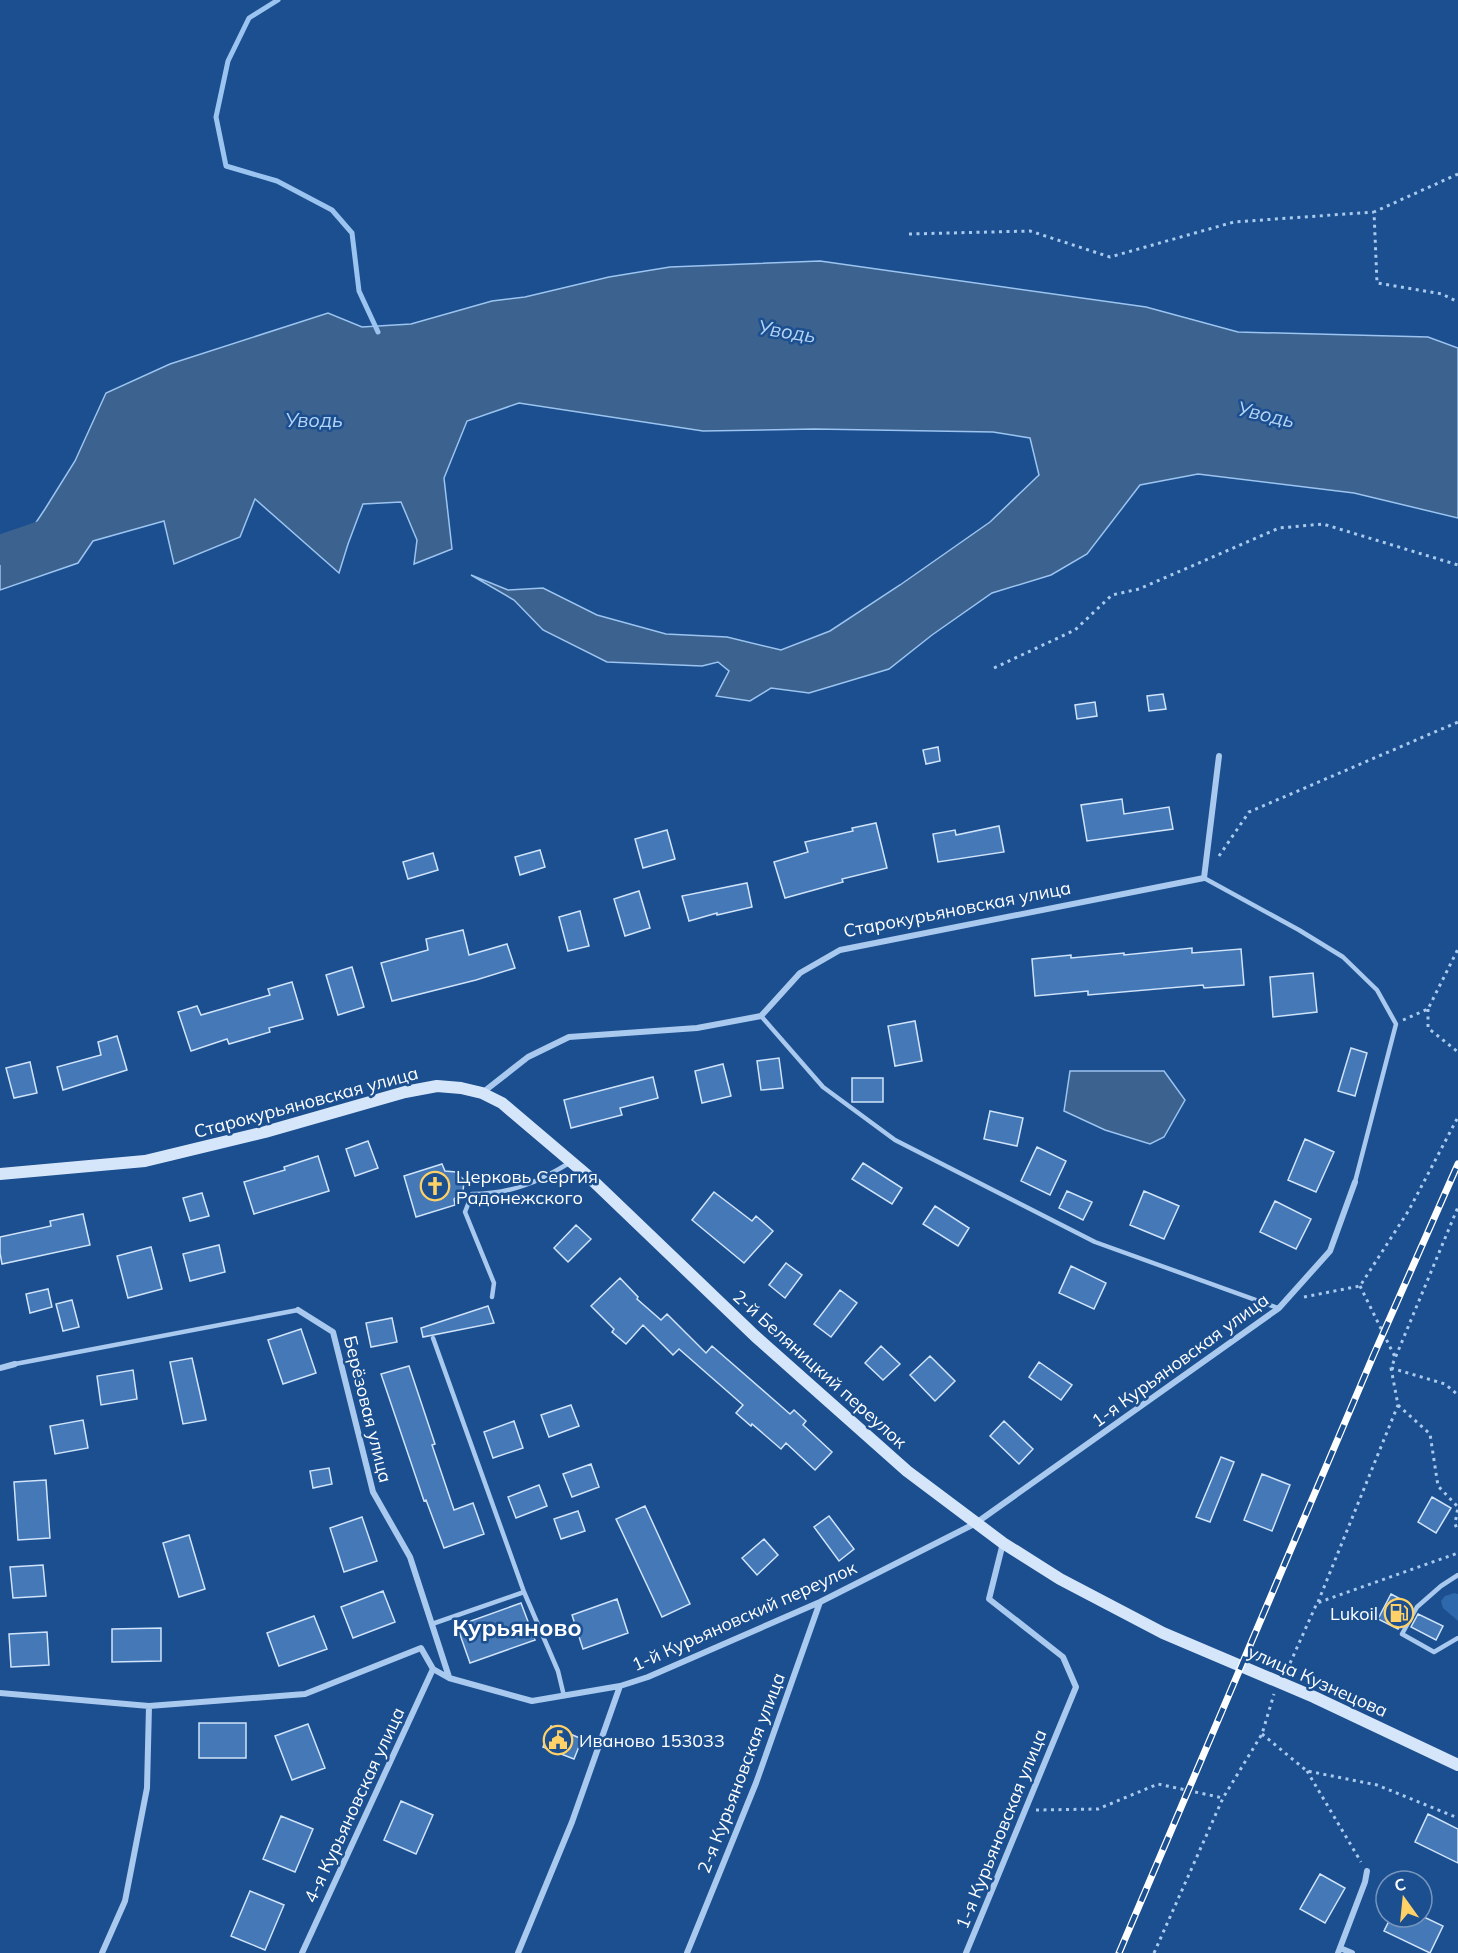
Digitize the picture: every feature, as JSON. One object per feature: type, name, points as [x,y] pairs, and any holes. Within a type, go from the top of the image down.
[{"type":"main road","name":"Старокурьяновская улица","points":[[0,1174],[145,1161],[266,1132],[396,1094],[437,1086],[461,1088],[482,1094]]},
{"type":"main road","name":"2-й Беляницкий переулок","points":[[482,1094],[502,1103],[572,1162],[755,1336],[907,1472],[1004,1543],[1060,1579],[1163,1633]]},
{"type":"main road","name":"улица Кузнецова","points":[[1163,1633],[1314,1697],[1458,1765]]},
{"type":"street","points":[[1204,878],[1219,756]]},
{"type":"street","name":"Старокурьяновская улица","points":[[761,1016],[800,973],[840,950],[1204,878]]},
{"type":"street","points":[[482,1094],[528,1057],[569,1036],[697,1029],[761,1016]]},
{"type":"street","name":"1-я Курьяновская улица","points":[[976,1523],[1279,1308],[1330,1251],[1355,1182]]},
{"type":"street","name":"Берёзовая улица","points":[[298,1310],[333,1332],[373,1492],[410,1557],[449,1678]]},
{"type":"street","name":"Берёзовая улица","points":[[0,1368],[15,1364]]},
{"type":"street","name":"1-й Курьяновский переулок","points":[[0,1694],[149,1706],[305,1694],[421,1648],[433,1669],[449,1678],[532,1701],[564,1696],[620,1686],[648,1677],[820,1602],[976,1523]]},
{"type":"street","name":"1-я Курьяновская улица","points":[[966,1953],[1076,1688],[1063,1657],[989,1599],[1004,1543]]},
{"type":"street","name":"2-я Курьяновская улица","points":[[687,1953],[756,1783],[820,1602]]},
{"type":"street","name":"4-я Курьяновская улица","points":[[303,1953],[433,1669]]},
{"type":"street","points":[[518,1953],[572,1822],[620,1686]]},
{"type":"street","points":[[102,1953],[125,1901],[145,1799],[149,1706]]},
{"type":"street","points":[[1352,1953],[1339,1950],[1367,1871]]},
{"type":"lane","points":[[1204,878],[1343,957],[1377,990],[1396,1024],[1355,1182]]},
{"type":"lane","points":[[761,1016],[823,1087],[895,1140],[1095,1242],[1279,1308]]},
{"type":"lane","points":[[492,1297],[494,1283],[465,1212],[472,1194],[488,1194],[520,1188],[572,1162]]},
{"type":"lane","name":"Берёзовая улица","points":[[15,1364],[298,1310]]},
{"type":"lane","points":[[433,1338],[524,1592],[558,1671],[564,1696]]},
{"type":"lane","points":[[1458,1575],[1417,1607],[1402,1634],[1434,1652],[1458,1638]]},
{"type":"lane","points":[[432,1624],[524,1592]]},
{"type":"path","points":[[909,234],[1030,231],[1110,257],[1234,222],[1374,212],[1458,174]]},
{"type":"path","points":[[1374,212],[1377,283],[1442,294],[1458,302]]},
{"type":"path","points":[[994,668],[1075,630],[1112,595],[1139,589],[1279,528],[1323,524],[1458,565]]},
{"type":"path","points":[[1204,878],[1249,812],[1458,722]]},
{"type":"path","points":[[1458,949],[1428,1009],[1428,1028],[1458,1052]]},
{"type":"path","points":[[1396,1024],[1428,1009]]},
{"type":"path","points":[[1286,1300],[1360,1286],[1409,1210],[1458,1117]]},
{"type":"path","points":[[1282,1678],[1317,1603],[1398,1405],[1391,1368],[1458,1208]]},
{"type":"path","points":[[1360,1286],[1395,1358]]},
{"type":"path","points":[[1391,1368],[1445,1384],[1458,1395]]},
{"type":"path","points":[[1398,1405],[1430,1434],[1438,1486],[1458,1507],[1455,1524],[1458,1531]]},
{"type":"path","points":[[1317,1603],[1458,1553]]},
{"type":"path","points":[[1154,1953],[1223,1798],[1262,1734],[1272,1697],[1277,1688]]},
{"type":"path","points":[[1262,1734],[1307,1770],[1367,1871]]},
{"type":"path","points":[[1307,1770],[1377,1785],[1458,1818]]},
{"type":"path","points":[[1024,1810],[1098,1809],[1158,1784],[1223,1798]]},
{"type":"shaded area","points":[[1458,1594],[1458,1621],[1443,1608],[1441,1601],[1445,1596]]},
{"type":"water","name":"Уводь","points":[[820,261],[1146,307],[1238,332],[1428,337],[1458,348],[1458,518],[1354,493],[1198,474],[1140,485],[1087,554],[1051,575],[992,593],[932,635],[889,669],[809,693],[771,688],[750,701],[716,696],[729,671],[718,662],[702,666],[607,662],[543,630],[514,600],[471,575],[508,590],[543,588],[597,615],[666,634],[727,637],[781,650],[830,631],[990,522],[1039,475],[1030,438],[993,432],[814,429],[703,431],[519,403],[467,421],[444,478],[452,549],[414,564],[417,540],[401,502],[363,504],[339,573],[255,499],[240,537],[174,564],[164,521],[93,541],[78,563],[0,590],[0,552],[23,542],[45,509],[75,461],[106,393],[170,364],[328,313],[362,327],[411,324],[492,301],[525,297],[609,277],[670,267]]},
{"type":"water","points":[[1070,1071],[1164,1071],[1185,1100],[1164,1137],[1150,1144],[1105,1130],[1064,1111]]},
{"type":"building","points":[[1163,694],[1166,709],[1149,711],[1147,696]]},
{"type":"building","points":[[1095,702],[1097,716],[1077,719],[1075,705]]},
{"type":"building","points":[[938,747],[940,761],[926,764],[923,750]]},
{"type":"building","points":[[1122,799],[1124,814],[1169,807],[1173,829],[1087,841],[1081,805]]},
{"type":"building","points":[[876,823],[887,868],[842,879],[843,882],[785,898],[774,862],[808,852],[805,842]]},
{"type":"building","points":[[999,826],[1004,852],[938,862],[933,834],[955,830],[956,835]]},
{"type":"building","points":[[667,830],[675,859],[643,868],[635,839]]},
{"type":"building","points":[[540,850],[545,867],[520,875],[515,857]]},
{"type":"building","points":[[433,853],[438,870],[408,879],[403,862]]},
{"type":"building","points":[[747,883],[752,907],[689,921],[682,896]]},
{"type":"building","points":[[639,891],[650,928],[625,936],[614,899]]},
{"type":"building","points":[[580,911],[589,946],[568,951],[559,917]]},
{"type":"building","points":[[463,930],[469,955],[507,944],[515,968],[392,1001],[381,963],[428,950],[426,939]]},
{"type":"building","points":[[1192,948],[1192,953],[1241,949],[1244,985],[1204,988],[1203,985],[1088,995],[1088,991],[1035,996],[1032,959],[1071,955],[1071,958],[1124,953],[1124,955]]},
{"type":"building","points":[[352,967],[364,1007],[338,1015],[326,975]]},
{"type":"building","points":[[1313,973],[1317,1012],[1273,1017],[1270,977]]},
{"type":"building","points":[[292,982],[303,1019],[269,1028],[270,1032],[229,1044],[227,1039],[191,1051],[178,1012],[197,1006],[201,1015],[270,995],[268,989]]},
{"type":"building","points":[[915,1021],[922,1061],[895,1066],[888,1026]]},
{"type":"building","points":[[117,1036],[127,1070],[63,1090],[57,1067],[101,1055],[98,1042]]},
{"type":"building","points":[[1351,1048],[1367,1053],[1355,1096],[1338,1091]]},
{"type":"building","points":[[779,1058],[783,1088],[761,1090],[757,1061]]},
{"type":"building","points":[[30,1062],[37,1093],[14,1098],[6,1068]]},
{"type":"building","points":[[723,1064],[731,1096],[702,1103],[695,1071]]},
{"type":"building","points":[[653,1077],[658,1098],[620,1108],[622,1115],[571,1128],[564,1100]]},
{"type":"building","points":[[852,1078],[883,1078],[883,1102],[852,1102]]},
{"type":"building","points":[[990,1111],[1023,1118],[1017,1146],[984,1139]]},
{"type":"building","points":[[1305,1139],[1334,1152],[1316,1192],[1288,1180]]},
{"type":"building","points":[[368,1141],[378,1168],[355,1176],[346,1149]]},
{"type":"building","points":[[1037,1147],[1066,1161],[1050,1195],[1021,1181]]},
{"type":"building","points":[[318,1156],[329,1191],[254,1214],[244,1182],[285,1170],[284,1167]]},
{"type":"building","points":[[863,1163],[902,1188],[892,1204],[852,1179]]},
{"type":"building","name":"Церковь Сергия Радонежского","points":[[442,1164],[445,1171],[456,1172],[464,1180],[463,1192],[454,1199],[455,1205],[416,1217],[404,1176]]},
{"type":"building","points":[[1067,1191],[1092,1202],[1083,1220],[1059,1208]]},
{"type":"building","points":[[1144,1191],[1179,1206],[1164,1239],[1130,1225]]},
{"type":"building","points":[[714,1192],[752,1221],[756,1216],[773,1231],[744,1263],[692,1220]]},
{"type":"building","points":[[202,1193],[209,1216],[190,1221],[183,1198]]},
{"type":"building","points":[[1275,1201],[1311,1219],[1296,1249],[1260,1232]]},
{"type":"building","points":[[935,1206],[969,1228],[958,1246],[923,1224]]},
{"type":"building","points":[[83,1214],[90,1245],[2,1264],[0,1237],[51,1226],[50,1221]]},
{"type":"building","points":[[576,1225],[591,1239],[568,1262],[554,1248]]},
{"type":"building","points":[[219,1245],[225,1272],[190,1281],[183,1254]]},
{"type":"building","points":[[151,1247],[162,1289],[128,1298],[117,1256]]},
{"type":"building","points":[[786,1263],[802,1275],[785,1298],[769,1285]]},
{"type":"building","points":[[1071,1266],[1106,1283],[1094,1309],[1059,1293]]},
{"type":"building","points":[[620,1278],[638,1297],[637,1299],[661,1320],[667,1314],[706,1353],[712,1346],[790,1414],[794,1410],[806,1421],[803,1425],[832,1452],[815,1470],[786,1443],[781,1449],[736,1413],[743,1405],[679,1349],[673,1355],[643,1325],[626,1344],[612,1332],[614,1329],[591,1306]]},
{"type":"building","points":[[48,1289],[52,1307],[30,1313],[26,1294]]},
{"type":"building","points":[[840,1290],[857,1303],[831,1337],[814,1324]]},
{"type":"building","points":[[72,1300],[79,1327],[63,1331],[56,1304]]},
{"type":"building","points":[[488,1306],[494,1323],[423,1337],[421,1328]]},
{"type":"building","points":[[392,1318],[397,1342],[371,1347],[366,1323]]},
{"type":"building","points":[[301,1329],[316,1373],[283,1384],[268,1340]]},
{"type":"building","points":[[881,1346],[900,1364],[883,1380],[865,1363]]},
{"type":"building","points":[[930,1356],[955,1381],[935,1401],[910,1375]]},
{"type":"building","points":[[192,1358],[206,1420],[183,1424],[170,1362]]},
{"type":"building","points":[[1039,1362],[1072,1385],[1061,1400],[1029,1377]]},
{"type":"building","points":[[409,1366],[454,1510],[473,1503],[484,1534],[444,1548],[426,1500],[424,1501],[381,1374]]},
{"type":"building","points":[[133,1370],[137,1399],[101,1405],[97,1376]]},
{"type":"building","points":[[571,1405],[579,1426],[549,1437],[541,1415]]},
{"type":"building","points":[[83,1420],[88,1448],[55,1454],[50,1426]]},
{"type":"building","points":[[514,1421],[523,1448],[493,1458],[484,1432]]},
{"type":"building","points":[[1004,1421],[1033,1449],[1019,1464],[990,1436]]},
{"type":"building","points":[[1221,1457],[1234,1462],[1210,1522],[1196,1517]]},
{"type":"building","points":[[591,1464],[599,1487],[572,1497],[563,1474]]},
{"type":"building","points":[[329,1468],[332,1484],[313,1488],[310,1471]]},
{"type":"building","points":[[1262,1474],[1290,1485],[1272,1531],[1244,1520]]},
{"type":"building","points":[[46,1480],[50,1538],[18,1540],[14,1482]]},
{"type":"building","points":[[539,1485],[547,1506],[516,1518],[508,1497]]},
{"type":"building","points":[[1432,1497],[1451,1508],[1436,1533],[1418,1522]]},
{"type":"building","points":[[645,1506],[690,1604],[662,1617],[616,1519]]},
{"type":"building","points":[[578,1511],[585,1531],[561,1539],[554,1519]]},
{"type":"building","points":[[829,1516],[854,1549],[839,1561],[814,1527]]},
{"type":"building","points":[[362,1517],[377,1561],[344,1572],[330,1528]]},
{"type":"building","points":[[189,1535],[205,1589],[179,1597],[163,1543]]},
{"type":"building","points":[[764,1539],[778,1555],[757,1575],[742,1558]]},
{"type":"building","points":[[43,1565],[46,1596],[13,1598],[10,1567]]},
{"type":"building","points":[[383,1591],[395,1622],[353,1638],[341,1607]]},
{"type":"building","points":[[1391,1594],[1410,1604],[1408,1608],[1410,1609],[1398,1629],[1378,1619]]},
{"type":"building","points":[[617,1599],[628,1633],[583,1649],[572,1615]]},
{"type":"building","points":[[521,1603],[535,1640],[470,1663],[457,1626]]},
{"type":"building","points":[[1418,1614],[1443,1626],[1436,1640],[1411,1627]]},
{"type":"building","points":[[314,1616],[327,1649],[279,1666],[267,1633]]},
{"type":"building","points":[[161,1628],[161,1661],[112,1662],[112,1629]]},
{"type":"building","points":[[47,1632],[49,1665],[11,1667],[9,1634]]},
{"type":"building","points":[[199,1723],[246,1723],[246,1758],[199,1758]]},
{"type":"building","points":[[308,1724],[325,1768],[292,1780],[275,1736]]},
{"type":"building","points":[[551,1726],[582,1739],[574,1759],[543,1747]]},
{"type":"building","points":[[401,1801],[433,1815],[416,1854],[384,1840]]},
{"type":"building","points":[[1428,1814],[1458,1829],[1458,1863],[1415,1842]]},
{"type":"building","points":[[281,1816],[313,1829],[295,1872],[263,1859]]},
{"type":"building","points":[[1320,1874],[1345,1888],[1325,1923],[1300,1909]]},
{"type":"building","points":[[250,1891],[284,1905],[265,1950],[231,1936]]},
{"type":"building","points":[[1434,1922],[1443,1926],[1430,1953],[1384,1931],[1385,1929],[1434,1929]]},
{"type":"waterway","points":[[278,0],[249,18],[228,61],[216,117],[226,166],[277,181],[332,210],[352,233],[359,291],[378,332]]},
{"type":"waterway","name":"Уводь","points":[[0,550],[62,529]]},
{"type":"railway","points":[[1119,1953],[1374,1354],[1458,1164]]},
{"type":"place","name":"Церковь Сергия Радонежского","points":[[435,1186]]},
{"type":"place","name":"Lukoil","points":[[1399,1613]]},
{"type":"place","name":"Иваново 153033","points":[[558,1740]]},
{"type":"district","name":"Курьяново","points":[[517,1627]]}]
